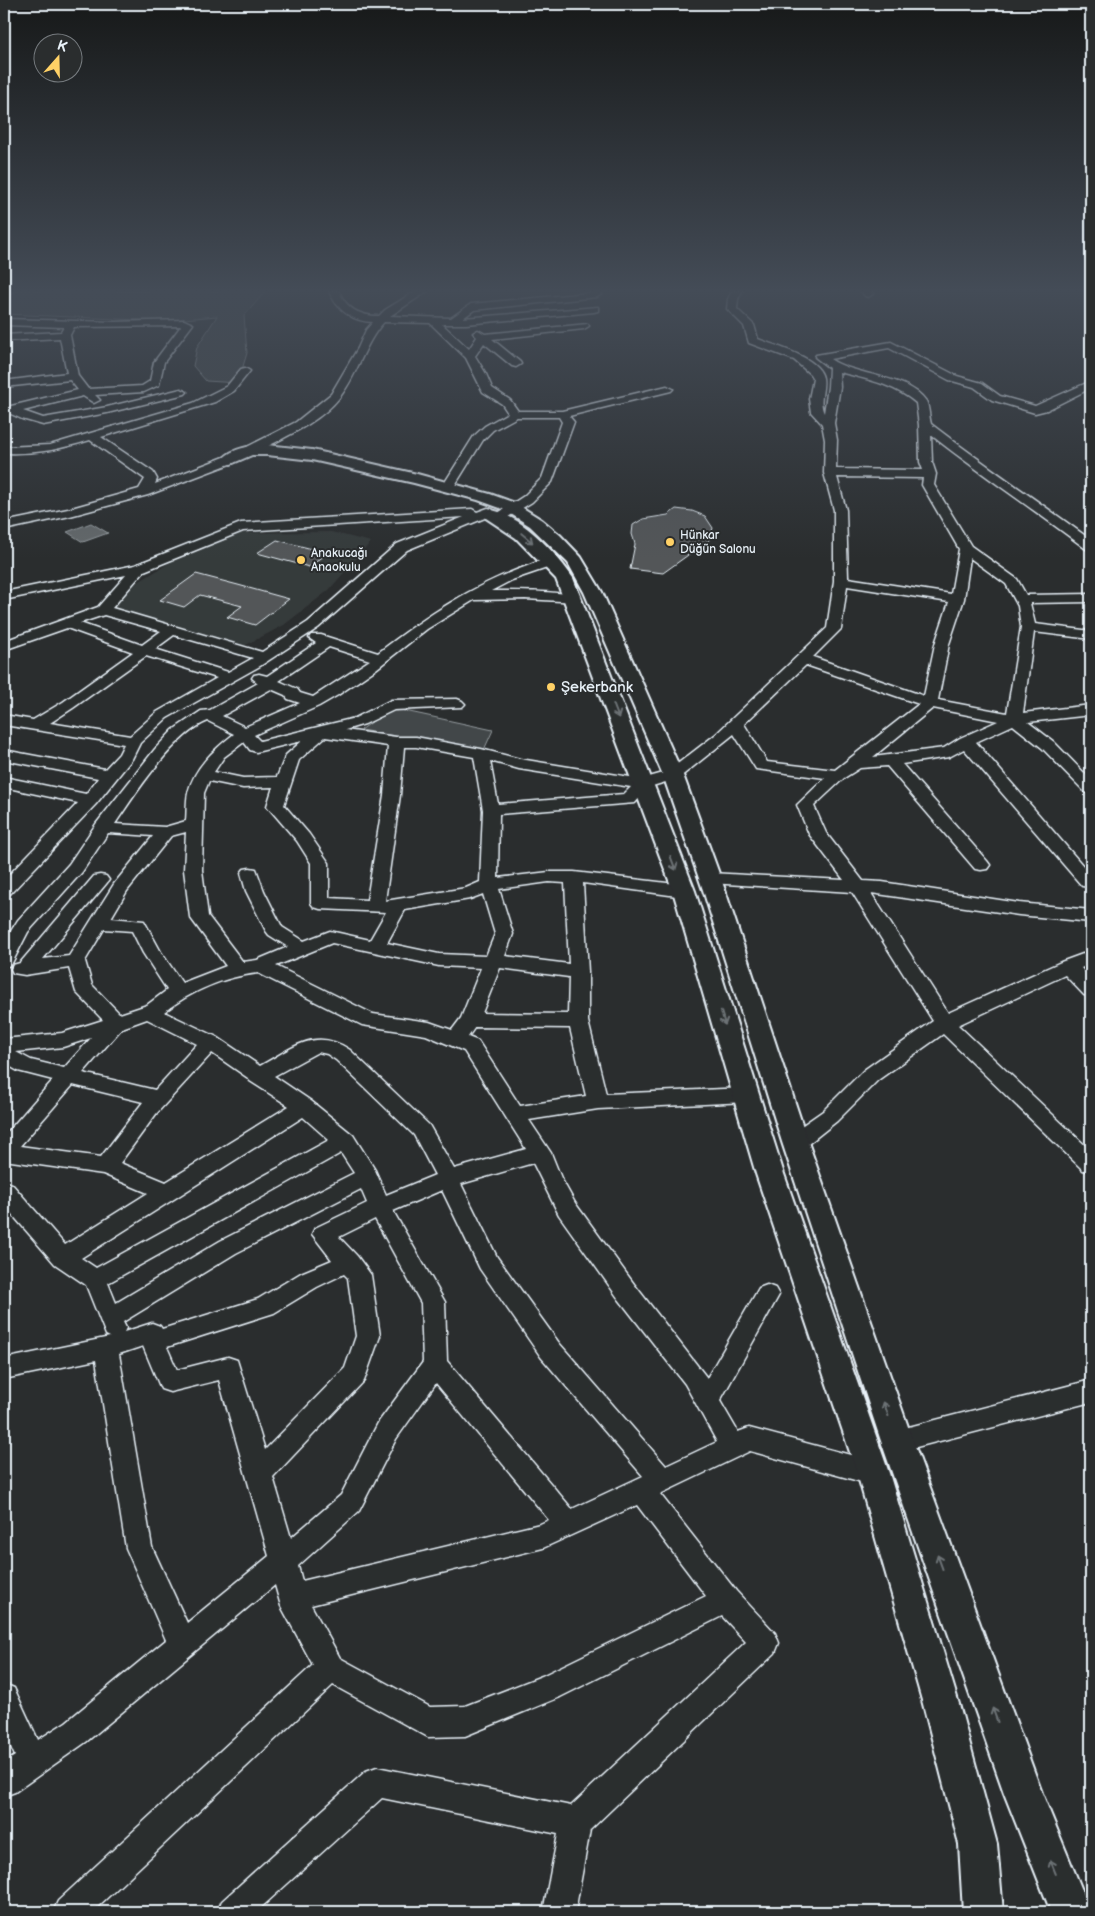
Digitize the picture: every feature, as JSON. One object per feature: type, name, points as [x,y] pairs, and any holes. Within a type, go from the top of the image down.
[{"type":"main road","points":[[240,455],[283,451],[312,455],[484,497],[552,562],[564,578],[684,891],[770,1174],[873,1473],[941,1704],[978,1844],[982,1912]]},
{"type":"main road","points":[[240,455],[320,467],[434,494],[536,523],[575,561],[588,584],[673,775],[710,878],[795,1142],[897,1441],[1023,1793],[1071,1912]]},
{"type":"street","points":[[4,384],[35,380]]},
{"type":"street","points":[[77,380],[86,392],[107,410]]},
{"type":"street","points":[[7,409],[86,392],[144,389],[155,383],[156,380]]},
{"type":"street","points":[[4,450],[51,448],[197,405],[218,397],[231,389],[238,380]]},
{"type":"street","points":[[4,526],[70,512],[144,492],[240,455],[300,424],[320,410],[335,396],[344,380]]},
{"type":"street","points":[[483,380],[487,390],[506,402],[515,414]]},
{"type":"street","points":[[818,380],[815,399],[817,412],[828,423]]},
{"type":"street","points":[[684,891],[591,878],[548,877],[489,885],[470,892],[399,905],[375,906],[320,903],[320,863],[303,838],[275,806],[292,758],[322,732],[396,742],[416,742],[481,754],[519,764],[643,784],[673,775],[721,738],[834,629],[841,581],[840,510],[830,473],[831,440],[828,423],[834,380]]},
{"type":"street","points":[[881,380],[914,396],[921,402],[925,425],[926,462],[930,474],[928,485],[943,514],[966,549],[1012,582],[1025,606],[1028,627],[1014,719]]},
{"type":"street","points":[[962,380],[978,385],[996,398],[1035,410],[1043,408],[1091,384]]},
{"type":"street","points":[[448,487],[478,438],[489,428],[515,414],[562,414],[667,389]]},
{"type":"street","points":[[7,409],[43,422],[107,410],[181,392]]},
{"type":"street","points":[[4,890],[90,800],[108,775],[126,756],[133,741],[162,715],[265,657],[313,625],[402,547],[500,513],[528,499],[548,479],[568,422],[562,414]]},
{"type":"street","points":[[925,425],[990,475],[1014,489],[1091,546]]},
{"type":"street","points":[[90,435],[149,475],[151,479],[144,492]]},
{"type":"street","points":[[830,473],[930,474]]},
{"type":"street","points":[[4,520],[70,512]]},
{"type":"street","points":[[4,596],[139,568],[241,527],[500,513]]},
{"type":"street","points":[[966,549],[957,599],[942,644],[930,703],[856,764],[838,775],[805,805],[818,834],[858,887],[944,1023],[1091,1164]]},
{"type":"street","points":[[238,969],[199,917],[192,870],[196,793],[204,774],[218,754],[245,733],[314,703],[364,671],[422,626],[471,596],[506,577],[552,562]]},
{"type":"street","points":[[4,646],[103,610],[139,568]]},
{"type":"street","points":[[841,581],[957,599]]},
{"type":"street","points":[[471,596],[525,595],[573,599]]},
{"type":"street","points":[[1021,600],[1091,598]]},
{"type":"street","points":[[103,610],[265,657]]},
{"type":"street","points":[[67,623],[142,650],[270,683],[292,692],[293,696],[314,703]]},
{"type":"street","points":[[1028,627],[1091,635]]},
{"type":"street","points":[[34,726],[68,705],[172,630]]},
{"type":"street","points":[[300,633],[379,658]]},
{"type":"street","points":[[4,961],[22,926],[70,874],[102,828],[166,746],[183,729],[206,714],[215,713],[270,683],[327,642]]},
{"type":"street","points":[[804,659],[930,703],[1014,719],[1091,710]]},
{"type":"street","points":[[206,714],[245,733],[256,747],[360,721],[392,706],[457,704]]},
{"type":"street","points":[[856,764],[891,761],[949,752],[966,741],[1014,719]]},
{"type":"street","points":[[1014,719],[1048,745],[1091,789]]},
{"type":"street","points":[[4,720],[133,741]]},
{"type":"street","points":[[736,724],[762,766],[838,775]]},
{"type":"street","points":[[966,741],[1088,882],[1091,881]]},
{"type":"street","points":[[375,906],[392,795],[396,742]]},
{"type":"street","points":[[455,1040],[470,1020],[504,934],[489,885],[491,810],[481,754]]},
{"type":"street","points":[[4,755],[108,775]]},
{"type":"street","points":[[891,761],[980,865]]},
{"type":"street","points":[[204,774],[221,781],[266,784],[284,781]]},
{"type":"street","points":[[4,782],[90,800]]},
{"type":"street","points":[[491,810],[630,799],[643,784]]},
{"type":"street","points":[[102,828],[165,832],[195,824]]},
{"type":"street","points":[[116,1022],[83,987],[76,961],[120,888],[165,832]]},
{"type":"street","points":[[250,874],[255,891],[275,931],[302,948]]},
{"type":"street","points":[[574,877],[579,972],[578,1021],[598,1102]]},
{"type":"street","points":[[710,878],[858,887],[948,897],[1019,909],[1091,916]]},
{"type":"street","points":[[25,969],[100,880]]},
{"type":"street","points":[[375,948],[399,905]]},
{"type":"street","points":[[98,922],[138,925],[152,953],[178,992]]},
{"type":"street","points":[[4,1046],[63,1040],[154,1010],[178,992],[238,969],[260,966],[330,937],[439,960],[518,963],[579,972]]},
{"type":"street","points":[[795,1142],[830,1116],[871,1075],[944,1023],[1091,957]]},
{"type":"street","points":[[4,972],[76,961]]},
{"type":"street","points":[[260,966],[369,1020],[429,1029],[471,1046],[540,1153],[550,1178],[567,1209],[626,1291],[694,1377],[733,1447]]},
{"type":"street","points":[[1068,966],[1091,990]]},
{"type":"street","points":[[4,1781],[76,1732],[284,1561],[350,1503],[387,1431],[435,1364],[433,1302],[380,1207],[367,1176],[345,1141],[304,1106],[257,1076],[210,1042],[155,1016],[154,1010]]},
{"type":"street","points":[[470,1020],[578,1021]]},
{"type":"street","points":[[4,1151],[116,1022]]},
{"type":"street","points":[[106,1166],[159,1098],[210,1042]]},
{"type":"street","points":[[257,1076],[316,1045],[333,1048],[343,1055],[422,1130],[448,1179],[488,1263],[550,1350],[651,1485],[726,1600],[765,1644],[576,1822],[559,1912]]},
{"type":"street","points":[[4,1054],[25,1066],[159,1098]]},
{"type":"street","points":[[516,1114],[598,1102],[747,1095]]},
{"type":"street","points":[[63,1258],[304,1106]]},
{"type":"street","points":[[95,1279],[345,1141]]},
{"type":"street","points":[[4,1151],[106,1166],[167,1192]]},
{"type":"street","points":[[259,1474],[355,1374],[368,1336],[359,1275],[323,1234],[380,1207],[448,1179],[540,1153]]},
{"type":"street","points":[[110,1318],[228,1247],[367,1176]]},
{"type":"street","points":[[4,1190],[63,1258],[95,1279],[110,1318],[140,1548],[182,1643]]},
{"type":"street","points":[[153,1342],[266,1306],[309,1280],[349,1262]]},
{"type":"street","points":[[707,1401],[767,1295]]},
{"type":"street","points":[[4,1369],[113,1345],[152,1333],[153,1342],[170,1382],[228,1367],[284,1561],[291,1597],[330,1668],[428,1722],[465,1721],[550,1688],[726,1600]]},
{"type":"street","points":[[435,1364],[568,1524]]},
{"type":"street","points":[[897,1441],[1091,1391]]},
{"type":"street","points":[[291,1597],[543,1536],[749,1439],[873,1473]]},
{"type":"street","points":[[69,1912],[330,1668]]},
{"type":"street","points":[[4,1698],[32,1761]]},
{"type":"street","points":[[233,1912],[377,1782],[576,1822]]},
{"type":"shaded area","points":[[205,380],[239,380],[238,383]]},
{"type":"shaded area","points":[[91,523],[108,533],[83,542],[67,532]]},
{"type":"shaded area","points":[[331,532],[371,542],[329,590],[284,625],[244,646],[106,606],[135,584],[184,554],[236,533]]},
{"type":"shaded area","points":[[391,708],[493,730],[483,752],[361,730]]},
{"type":"building","name":"Hünkar Düğün Salonu","points":[[676,509],[692,511],[705,516],[713,528],[709,540],[663,573],[630,569],[635,544],[632,534],[633,525],[643,519],[668,515]]},
{"type":"building","name":"Anakucağı Anaokulu","points":[[277,540],[328,553],[309,567],[257,553]]},
{"type":"building","points":[[196,574],[289,599],[255,625],[227,617],[242,606],[200,595],[184,607],[160,600]]},
{"type":"place","name":"Hünkar Düğün Salonu","points":[[670,542]]},
{"type":"place","name":"Anakucağı Anaokulu","points":[[301,560]]},
{"type":"place","name":"Şekerbank","points":[[551,687]]}]
